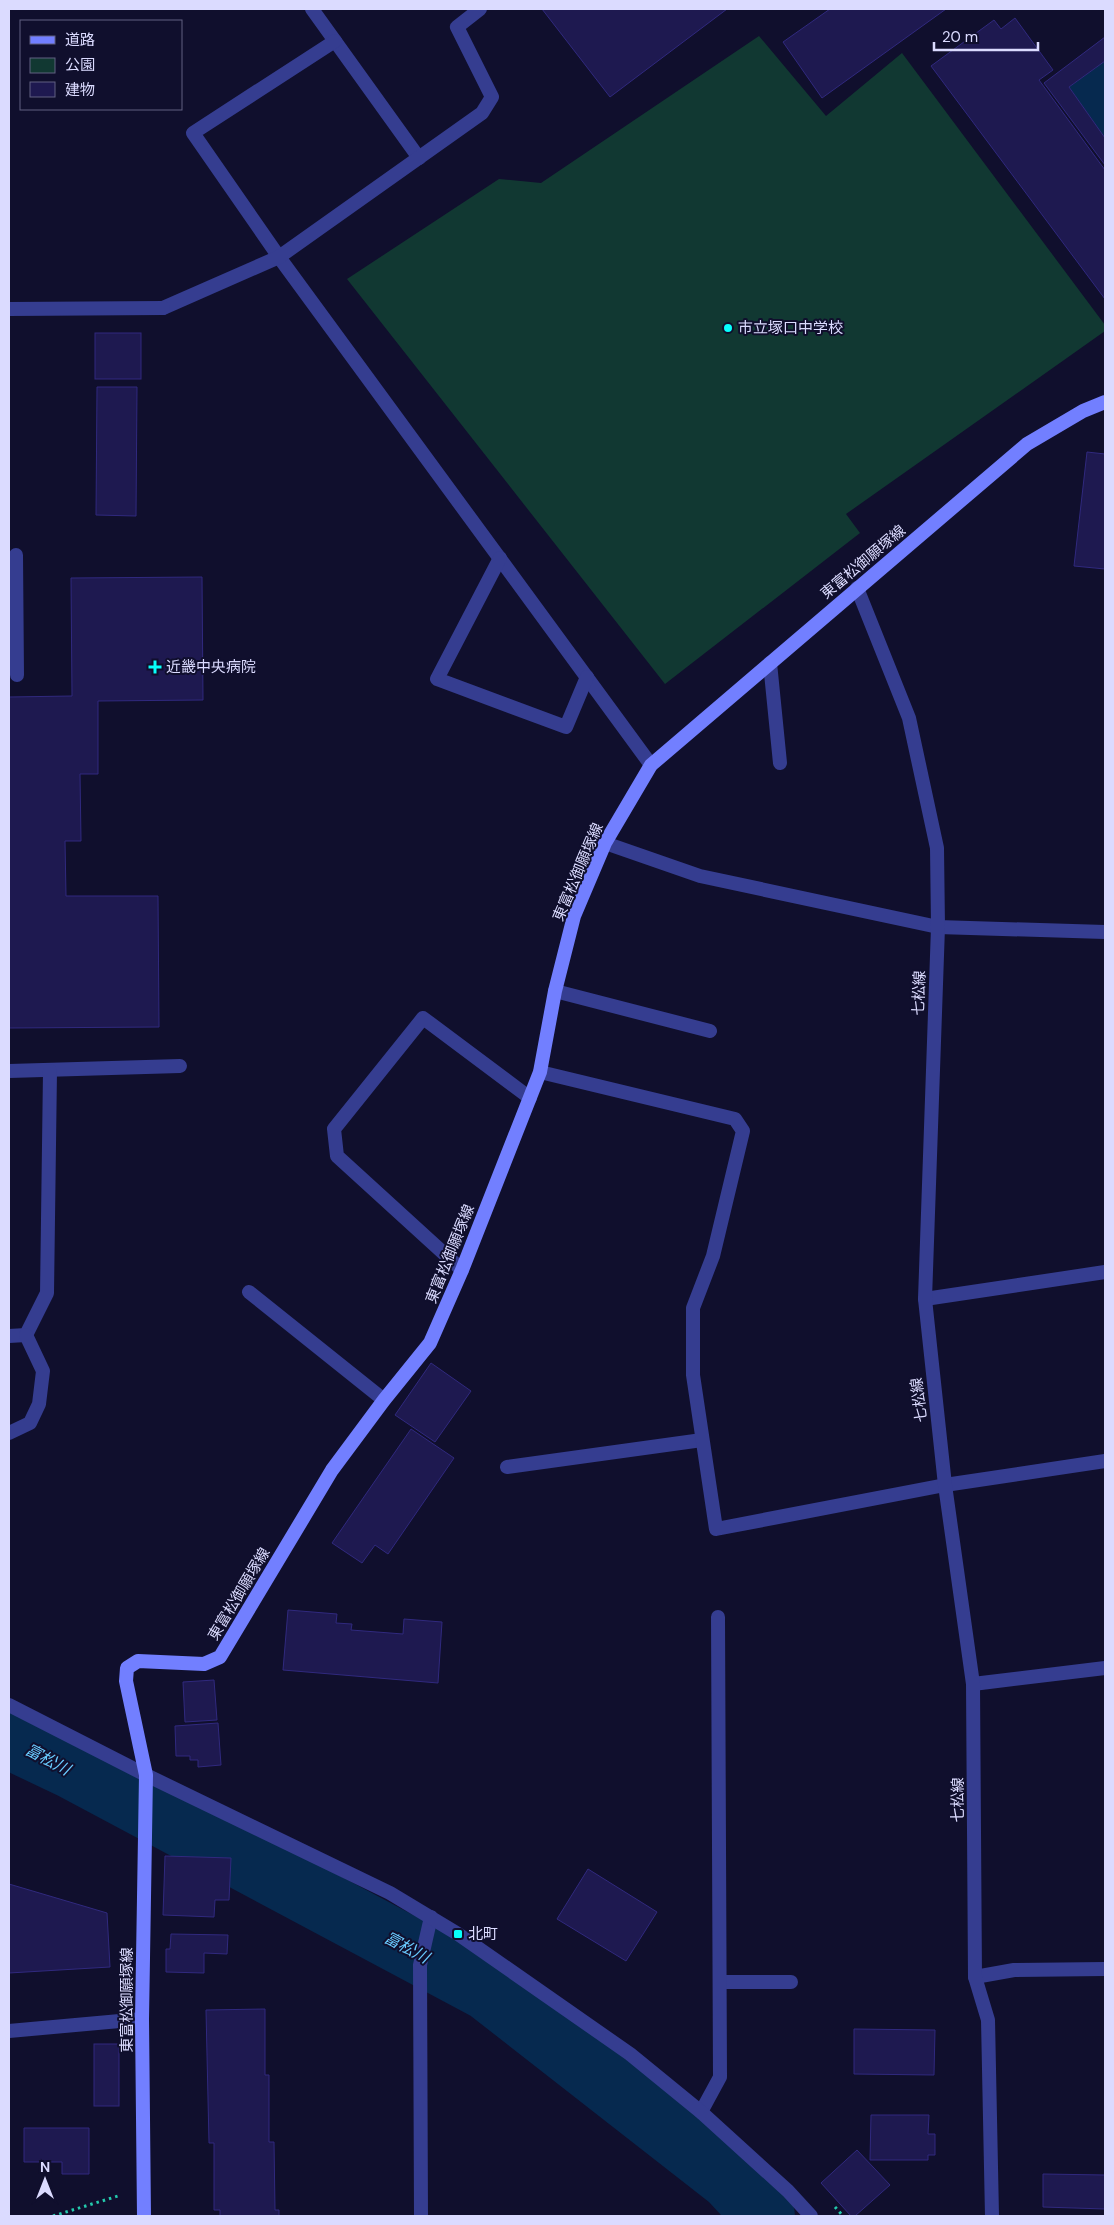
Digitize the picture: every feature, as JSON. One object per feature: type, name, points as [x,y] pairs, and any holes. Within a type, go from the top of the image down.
[{"type":"main road","name":"東富松御願塚線","points":[[144,2216],[142,2019],[146,1775],[126,1681],[127,1668],[138,1661],[204,1664],[220,1657],[332,1470],[384,1400],[430,1344],[462,1270],[540,1072],[555,991],[574,916],[606,843],[651,765],[1027,444],[1083,411],[1105,402]]},
{"type":"street","points":[[312,9],[419,158]]},
{"type":"street","points":[[9,309],[163,308],[279,257],[482,113],[492,96],[457,28],[480,9]]},
{"type":"street","points":[[335,41],[193,133],[279,257],[651,765]]},
{"type":"street","points":[[16,555],[17,675]]},
{"type":"street","points":[[500,558],[437,678],[566,727],[587,677]]},
{"type":"street","name":"七松線","points":[[857,588],[908,718],[937,848],[938,927],[925,1298],[945,1484],[973,1684],[975,1977],[988,2020],[992,2216]]},
{"type":"street","points":[[770,663],[780,763]]},
{"type":"street","points":[[606,843],[700,876],[938,927],[1105,932]]},
{"type":"street","points":[[555,991],[710,1031]]},
{"type":"street","points":[[462,1270],[337,1156],[334,1129],[422,1018],[530,1098]]},
{"type":"street","points":[[9,1071],[180,1066]]},
{"type":"street","points":[[26,1335],[47,1293],[50,1071]]},
{"type":"street","points":[[540,1072],[735,1119],[743,1131],[713,1256],[693,1308],[693,1374],[716,1529],[945,1484],[1105,1462]]},
{"type":"street","points":[[925,1298],[1105,1272]]},
{"type":"street","points":[[249,1292],[384,1400]]},
{"type":"street","points":[[9,1336],[26,1335]]},
{"type":"street","points":[[9,1433],[30,1423],[39,1404],[43,1371],[26,1335]]},
{"type":"street","points":[[507,1467],[702,1440]]},
{"type":"street","points":[[701,2112],[720,2078],[718,1617]]},
{"type":"street","points":[[973,1684],[1105,1668]]},
{"type":"street","points":[[9,1705],[146,1775],[390,1893],[431,1917],[630,2054],[701,2112],[788,2191],[811,2216]]},
{"type":"street","points":[[421,2216],[420,1965],[431,1917]]},
{"type":"street","points":[[975,1977],[1014,1970],[1105,1969]]},
{"type":"street","points":[[720,1982],[791,1982]]},
{"type":"street","points":[[9,2031],[142,2019]]},
{"type":"path","points":[[53,2216],[124,2194]]},
{"type":"green space","name":"市立塚口中学校","points":[[759,36],[826,116],[902,53],[1105,325],[1105,331],[846,514],[860,533],[665,684],[347,279],[499,179],[541,183]]},
{"type":"water","points":[[1105,61],[1105,138],[1069,87]]},
{"type":"building","points":[[542,9],[727,9],[610,97]]},
{"type":"building","points":[[830,9],[946,9],[822,98],[783,42]]},
{"type":"building","points":[[1015,18],[1053,70],[1039,80],[1105,170],[1105,299],[931,66],[994,20],[1001,29]]},
{"type":"building","points":[[1105,37],[1105,61],[1069,87],[1105,138],[1105,165],[1044,83]]},
{"type":"building","points":[[95,333],[141,333],[141,379],[95,379]]},
{"type":"building","points":[[97,387],[137,387],[136,516],[96,515]]},
{"type":"building","points":[[1087,452],[1105,454],[1105,569],[1074,566]]},
{"type":"building","points":[[202,577],[203,700],[98,701],[98,774],[80,774],[81,841],[65,841],[66,896],[158,896],[159,1027],[9,1028],[9,697],[72,696],[71,578]]},
{"type":"building","points":[[431,1363],[471,1391],[435,1442],[395,1415]]},
{"type":"building","points":[[411,1429],[454,1458],[388,1554],[375,1545],[362,1563],[332,1543]]},
{"type":"building","points":[[288,1610],[337,1614],[336,1623],[352,1624],[351,1630],[403,1634],[404,1619],[442,1622],[438,1683],[283,1670]]},
{"type":"building","points":[[214,1680],[217,1720],[185,1722],[183,1682]]},
{"type":"building","points":[[218,1723],[221,1765],[198,1767],[198,1760],[190,1760],[190,1756],[176,1756],[175,1726]]},
{"type":"building","points":[[165,1856],[231,1858],[229,1900],[215,1900],[214,1917],[163,1915]]},
{"type":"building","points":[[588,1869],[657,1912],[626,1961],[557,1919]]},
{"type":"building","points":[[9,1884],[107,1913],[110,1967],[9,1973]]},
{"type":"building","points":[[171,1934],[228,1935],[227,1954],[204,1953],[204,1973],[166,1972],[166,1949],[170,1949]]},
{"type":"building","points":[[265,2009],[265,2075],[269,2075],[269,2142],[274,2142],[275,2210],[279,2210],[279,2216],[220,2216],[220,2210],[214,2210],[214,2143],[209,2143],[206,2010]]},
{"type":"building","points":[[854,2029],[935,2030],[934,2075],[854,2074]]},
{"type":"building","points":[[94,2044],[119,2044],[119,2106],[94,2106]]},
{"type":"building","points":[[871,2115],[929,2115],[928,2134],[935,2134],[935,2155],[928,2155],[928,2160],[870,2160]]},
{"type":"building","points":[[24,2128],[89,2128],[89,2174],[62,2174],[62,2162],[24,2162]]},
{"type":"building","points":[[857,2150],[890,2185],[855,2216],[851,2216],[821,2183]]},
{"type":"building","points":[[1043,2174],[1105,2175],[1105,2209],[1043,2207]]},
{"type":"waterway","name":"富松川","points":[[9,1738],[70,1767],[488,1990],[730,2179],[764,2216]]},
{"type":"place","name":"市立塚口中学校","points":[[728,328]]},
{"type":"place","name":"近畿中央病院","points":[[155,667]]},
{"type":"place","name":"北町","points":[[458,1934]]}]
